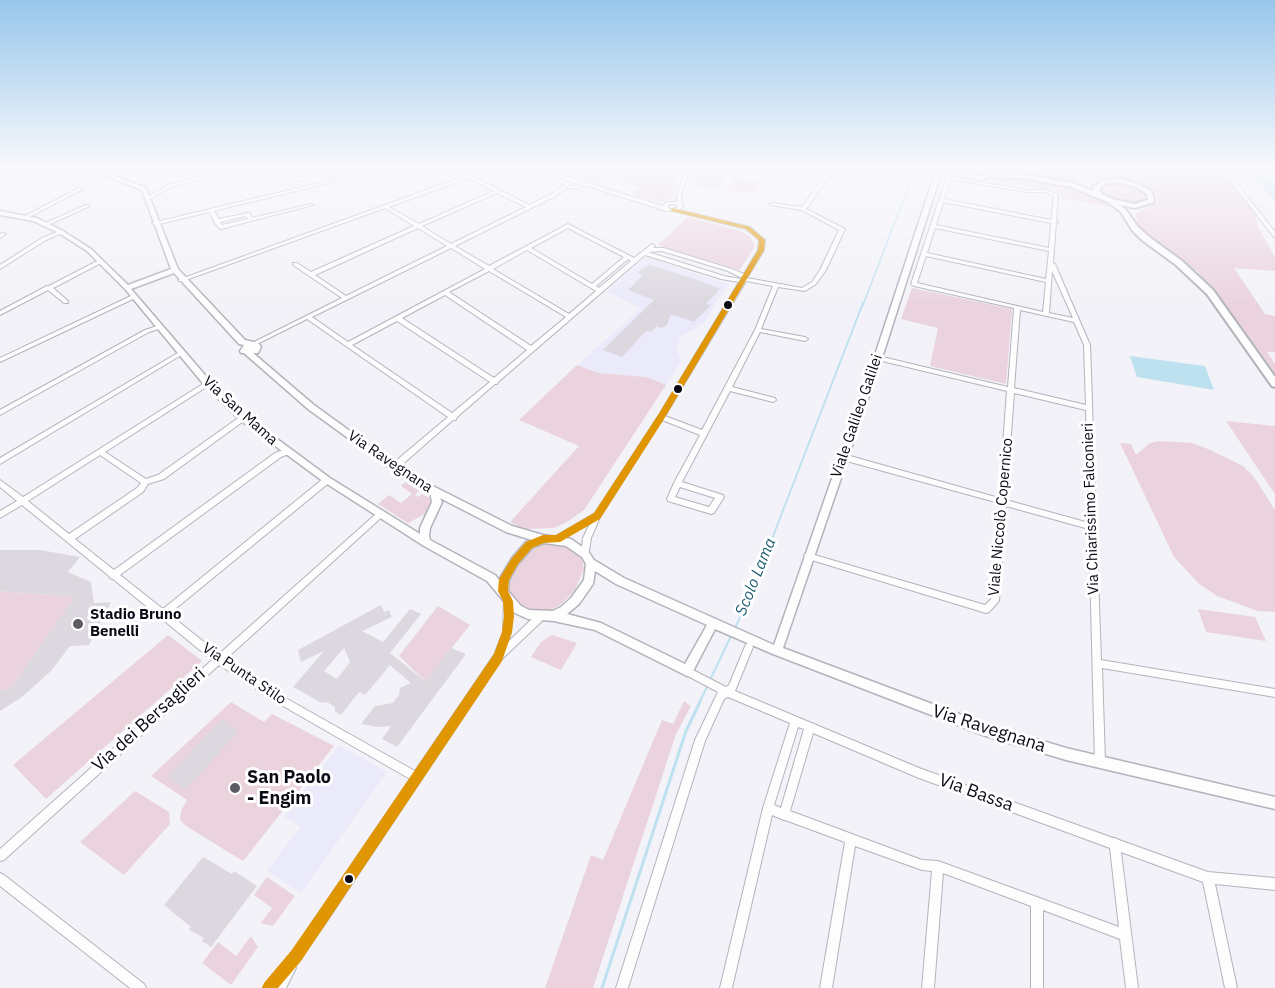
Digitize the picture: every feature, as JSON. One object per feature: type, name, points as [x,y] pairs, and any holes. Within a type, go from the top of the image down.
[{"type":"main road","points":[[1125,213],[1145,238],[1179,263],[1210,292],[1275,384]]},
{"type":"main road","points":[[1131,218],[1134,213]]},
{"type":"street","name":"Via San Mama","points":[[1,213],[27,216],[80,242],[127,288],[208,384],[243,418],[286,452],[327,480],[427,543],[491,578],[506,596]]},
{"type":"street","points":[[27,216],[33,213]]},
{"type":"street","points":[[46,224],[71,213]]},
{"type":"street","name":"Via Ravegnana","points":[[152,213],[175,270],[182,280],[242,342],[311,407],[394,467],[434,492],[510,530],[543,539]]},
{"type":"street","points":[[155,223],[198,213]]},
{"type":"street","points":[[212,213],[216,221],[248,214],[251,220],[279,213]]},
{"type":"street","points":[[182,280],[369,213]]},
{"type":"street","points":[[397,213],[570,317]]},
{"type":"street","points":[[312,274],[446,213]]},
{"type":"street","points":[[253,350],[286,329],[517,213]]},
{"type":"street","points":[[554,616],[575,601],[589,581],[587,538],[597,516],[661,417],[761,250],[762,240],[759,235],[748,228],[686,213]]},
{"type":"street","points":[[693,213],[698,216]]},
{"type":"street","points":[[644,253],[728,279],[744,279],[803,290],[814,283],[823,270],[842,229],[809,213]]},
{"type":"street","name":"Viale Galileo Galilei","points":[[777,651],[927,213]]},
{"type":"street","points":[[937,213],[914,284],[1076,321]]},
{"type":"street","points":[[1008,213],[1054,222]]},
{"type":"street","points":[[1046,314],[1055,213]]},
{"type":"street","points":[[1258,213],[1275,235]]},
{"type":"street","points":[[348,345],[568,226],[635,261]]},
{"type":"street","points":[[933,226],[1052,250]]},
{"type":"street","points":[[0,267],[61,231]]},
{"type":"street","points":[[919,234],[929,236]]},
{"type":"street","points":[[394,467],[650,249],[655,247],[734,273],[744,279]]},
{"type":"street","points":[[653,256],[655,247]]},
{"type":"street","points":[[527,248],[600,291]]},
{"type":"street","points":[[924,254],[1049,281]]},
{"type":"street","points":[[593,286],[627,257]]},
{"type":"street","points":[[0,313],[101,261]]},
{"type":"street","name":"Via Chiarissimo Falconieri","points":[[1051,263],[1087,345],[1087,408],[1100,762]]},
{"type":"street","points":[[295,264],[346,298]]},
{"type":"street","points":[[908,268],[919,270]]},
{"type":"street","points":[[127,288],[175,270]]},
{"type":"street","points":[[728,279],[734,276],[734,273]]},
{"type":"street","points":[[678,483],[720,496],[711,511],[670,499],[678,483],[758,330],[776,286]]},
{"type":"street","points":[[48,287],[66,302]]},
{"type":"street","points":[[445,292],[532,350]]},
{"type":"street","points":[[0,360],[133,297]]},
{"type":"street","name":"Viale Niccolò Copernico","points":[[808,556],[986,609],[995,601],[1017,308]]},
{"type":"street","points":[[309,318],[454,418]]},
{"type":"street","points":[[397,318],[495,382]]},
{"type":"street","points":[[0,413],[160,327]]},
{"type":"street","points":[[758,330],[805,339]]},
{"type":"street","points":[[0,461],[181,353]]},
{"type":"street","points":[[878,358],[1087,408]]},
{"type":"street","points":[[0,515],[208,384]]},
{"type":"street","points":[[728,388],[773,400]]},
{"type":"street","points":[[661,417],[704,434]]},
{"type":"street","points":[[68,539],[140,490],[145,482],[161,477],[243,418]]},
{"type":"street","points":[[100,452],[145,482]]},
{"type":"street","points":[[113,576],[278,455],[286,452]]},
{"type":"street","points":[[843,457],[1093,527]]},
{"type":"street","points":[[162,615],[327,480]]},
{"type":"street","name":"Via Punta Stilo","points":[[0,483],[218,659],[279,699],[417,778]]},
{"type":"street","points":[[427,543],[424,536],[425,528],[437,502],[434,492]]},
{"type":"street","name":"Via dei Bersaglieri","points":[[0,856],[380,514]]},
{"type":"street","points":[[557,539],[597,516]]},
{"type":"street","points":[[498,657],[507,632],[504,579],[515,561],[529,545],[543,539],[557,539],[578,547],[588,558]]},
{"type":"street","name":"Via Ravegnana","points":[[588,558],[620,581],[713,623],[751,644],[777,651],[983,729],[1100,762],[1275,802]]},
{"type":"street","points":[[506,596],[517,609],[541,616],[554,616],[597,626],[687,671],[713,623]]},
{"type":"street","points":[[280,988],[297,956],[498,657],[541,616]]},
{"type":"street","points":[[622,988],[700,740],[721,696],[732,688],[751,644]]},
{"type":"street","points":[[1097,663],[1275,693]]},
{"type":"street","name":"Via Bassa","points":[[687,671],[727,692],[919,773],[1208,878],[1275,884]]},
{"type":"street","points":[[726,988],[768,808],[795,721]]},
{"type":"street","points":[[784,814],[810,727]]},
{"type":"street","points":[[768,808],[850,840],[922,865],[938,866],[1126,935]]},
{"type":"street","points":[[826,988],[850,840]]},
{"type":"street","points":[[1115,843],[1132,988]]},
{"type":"street","points":[[928,988],[938,866]]},
{"type":"street","points":[[1208,878],[1231,988]]},
{"type":"street","points":[[0,879],[140,988]]},
{"type":"street","points":[[1037,902],[1037,988]]},
{"type":"street","points":[[269,988],[297,956]]},
{"type":"shaded area","points":[[1137,213],[1254,213],[1258,227],[1275,257],[1275,271],[1234,268],[1265,314],[1275,316],[1275,352],[1267,352],[1275,364],[1275,373],[1198,272],[1150,239],[1138,226]]},
{"type":"shaded area","points":[[688,217],[741,231],[749,236],[755,244],[740,270],[658,245]]},
{"type":"shaded area","points":[[646,257],[728,284],[703,324],[680,337],[677,349],[681,361],[666,385],[646,377],[598,373],[577,365],[641,308],[606,292]]},
{"type":"shaded area","points":[[912,288],[1012,309],[1006,384],[930,366],[938,328],[901,319]]},
{"type":"shaded area","points":[[577,365],[598,373],[646,377],[666,385],[584,510],[554,528],[523,529],[510,522],[579,446],[519,420]]},
{"type":"shaded area","points":[[1226,421],[1275,426],[1275,494]]},
{"type":"shaded area","points":[[1160,441],[1192,443],[1208,449],[1243,466],[1254,477],[1275,510],[1275,612],[1258,611],[1217,596],[1198,583],[1174,557],[1120,443],[1131,444],[1136,455],[1150,443]]},
{"type":"shaded area","points":[[405,482],[419,491],[415,495],[418,497],[422,494],[433,500],[425,514],[408,523],[378,504],[389,495],[401,503],[412,494],[401,486]]},
{"type":"shaded area","points":[[550,542],[561,542],[581,555],[584,569],[575,590],[560,605],[551,610],[532,612],[513,600],[509,591],[511,580],[531,551]]},
{"type":"shaded area","points":[[0,591],[75,597],[9,690],[0,689]]},
{"type":"shaded area","points":[[438,606],[470,625],[425,681],[399,656]]},
{"type":"shaded area","points":[[1198,609],[1255,617],[1266,641],[1206,632]]},
{"type":"shaded area","points":[[168,635],[202,661],[46,799],[13,765]]},
{"type":"shaded area","points":[[552,635],[577,643],[561,670],[531,657],[541,642]]},
{"type":"shaded area","points":[[684,701],[691,706],[676,734],[593,988],[545,988],[591,855],[603,860],[662,720],[673,724]]},
{"type":"shaded area","name":"San Paolo - Engim","points":[[231,702],[264,722],[272,714],[334,746],[243,861],[186,826],[180,820],[181,811],[187,800],[151,776]]},
{"type":"shaded area","points":[[339,745],[387,772],[301,893],[267,871],[300,827],[284,816]]},
{"type":"shaded area","points":[[135,791],[169,812],[170,824],[124,875],[80,842]]},
{"type":"shaded area","points":[[267,877],[295,896],[273,926],[261,923],[272,908],[254,895]]},
{"type":"shaded area","points":[[251,936],[258,947],[231,985],[202,963],[218,942],[236,956]]},
{"type":"water","points":[[1130,356],[1205,366],[1214,390],[1137,377]]},
{"type":"building","points":[[649,265],[720,289],[706,304],[711,305],[694,322],[671,314],[667,325],[661,328],[657,326],[651,332],[646,331],[622,357],[603,350],[654,300],[628,290],[643,275],[637,273]]},
{"type":"building","name":"Stadio Bruno Benelli","points":[[0,550],[40,550],[80,557],[68,572],[91,582],[94,603],[111,602],[89,645],[70,646],[51,671],[22,697],[0,711],[0,689],[9,690],[75,597],[0,591]]},
{"type":"building","points":[[381,605],[384,612],[389,610],[392,617],[362,631],[383,642],[410,609],[421,614],[390,653],[425,681],[451,648],[466,654],[397,747],[382,739],[391,726],[377,727],[361,724],[375,706],[393,703],[399,695],[400,688],[411,683],[390,665],[365,695],[359,692],[341,715],[335,712],[335,707],[327,702],[322,703],[293,687],[324,651],[301,662],[298,650]],"holes":[[[344,648],[350,662],[337,679],[324,671]]]},
{"type":"building","points":[[222,719],[239,731],[185,790],[167,777]]},
{"type":"building","points":[[203,857],[232,874],[234,871],[257,886],[211,947],[202,941],[204,938],[189,930],[191,927],[164,905]]},
{"type":"waterway","name":"Scolo Lama","points":[[863,305],[898,213]]},
{"type":"waterway","name":"Scolo Lama","points":[[735,628],[748,601],[863,303]]},
{"type":"waterway","name":"Scolo Lama","points":[[710,680],[732,634]]},
{"type":"waterway","name":"Scolo Lama","points":[[699,703],[708,685]]},
{"type":"waterway","name":"Scolo Lama","points":[[602,988],[686,731],[700,702]]},
{"type":"transit line","points":[[269,988],[296,956],[321,920],[498,657],[507,632],[509,616],[508,601],[503,591],[504,579],[515,561],[529,545],[543,539],[557,539],[597,516],[661,417],[761,250],[762,240],[748,228],[686,213]]},
{"type":"place","name":"Stadio Bruno Benelli","points":[[78,624]]},
{"type":"place","name":"San Paolo - Engim","points":[[235,788]]}]
